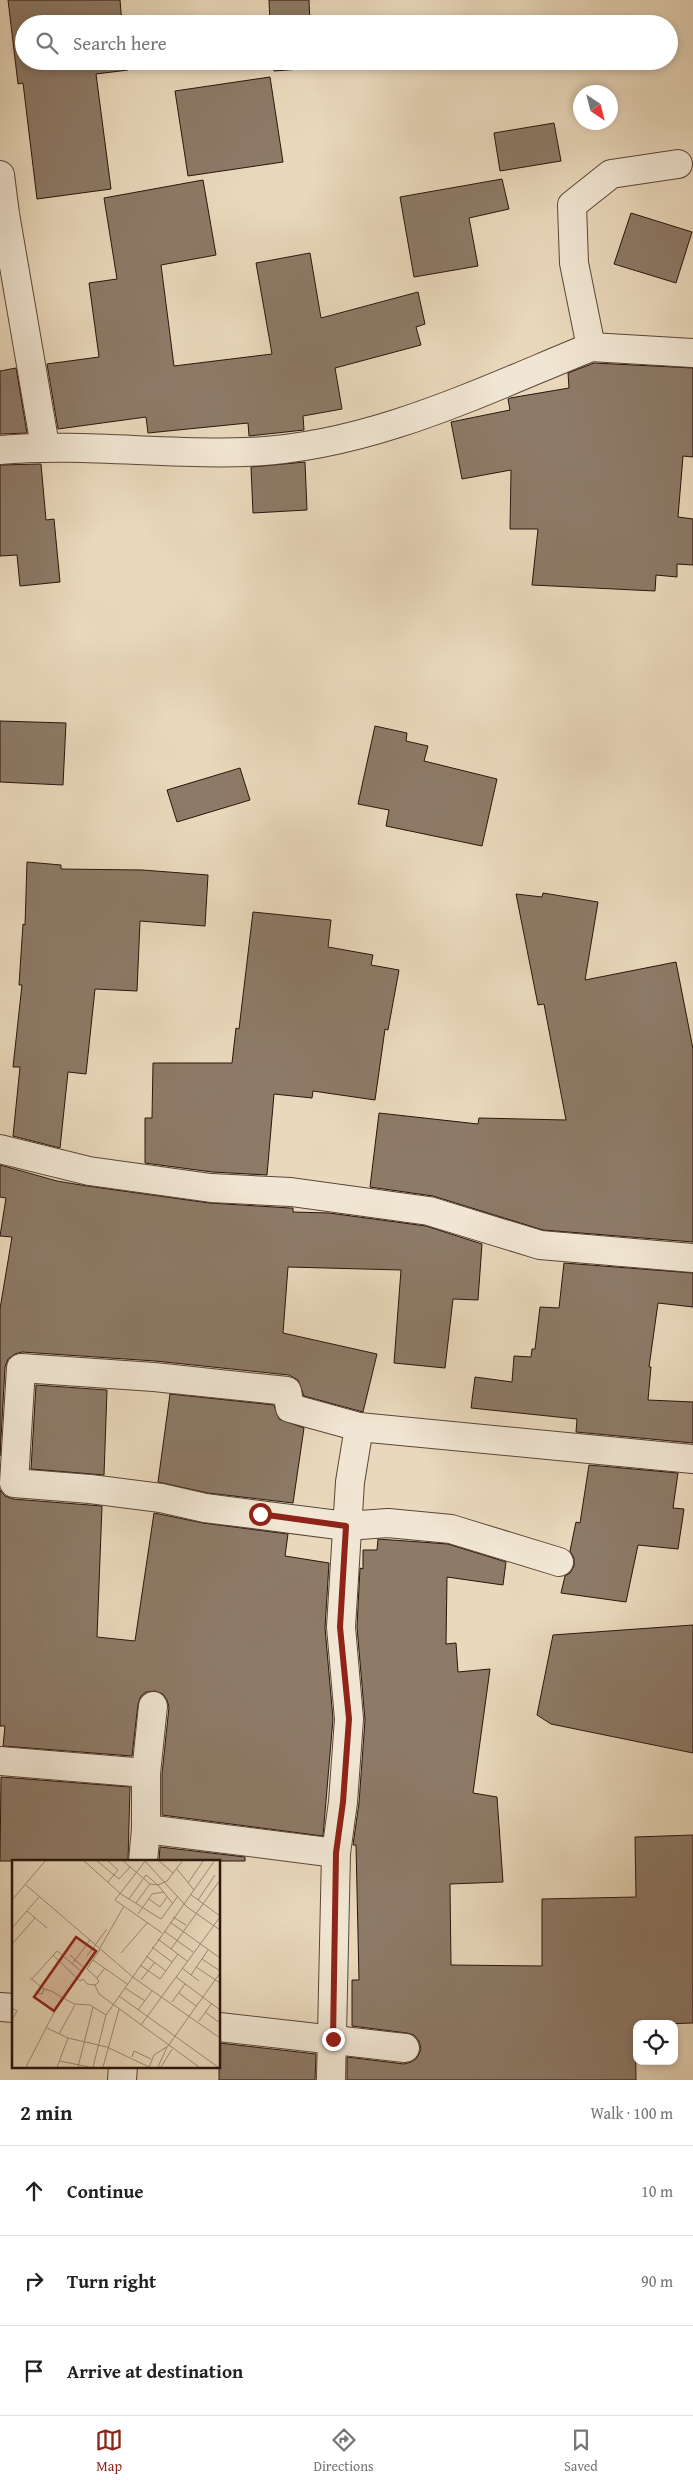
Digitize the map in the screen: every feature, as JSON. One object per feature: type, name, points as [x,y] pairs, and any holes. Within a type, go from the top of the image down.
[{"type":"street","points":[[591,347],[574,263],[572,205],[612,174],[678,164]]},
{"type":"street","points":[[0,174],[4,214],[45,446]]},
{"type":"street","points":[[0,450],[45,446],[246,452],[336,441],[409,421],[591,347],[693,353]]},
{"type":"street","points":[[0,1148],[88,1171],[211,1188],[291,1192],[429,1211],[540,1245],[693,1258]]},
{"type":"street","points":[[559,1562],[451,1529],[388,1523],[346,1526],[206,1508],[161,1498],[99,1490],[14,1483],[21,1368],[154,1377],[287,1391],[290,1408],[359,1427],[693,1459]]},
{"type":"street","points":[[331,2080],[336,1853],[343,1802],[349,1719],[340,1627],[346,1526],[359,1427]]},
{"type":"street","points":[[143,1860],[146,1829],[146,1773],[153,1706]]},
{"type":"street","points":[[0,1760],[146,1773]]},
{"type":"street","points":[[146,1829],[336,1853]]},
{"type":"street","points":[[220,2027],[405,2048]]},
{"type":"building","points":[[8,0],[120,0],[121,15],[15,15],[15,59]]},
{"type":"building","points":[[269,0],[309,0],[310,15],[270,15]]},
{"type":"building","points":[[16,70],[128,70],[96,74],[111,189],[37,199],[23,83],[18,84]]},
{"type":"building","points":[[270,77],[283,162],[188,176],[175,91]]},
{"type":"building","points":[[554,123],[561,161],[500,171],[494,133]]},
{"type":"building","points":[[502,179],[509,209],[469,218],[478,266],[414,277],[400,197]]},
{"type":"building","points":[[203,180],[216,255],[161,265],[174,366],[272,354],[256,263],[310,253],[321,318],[418,292],[425,324],[416,327],[421,345],[335,368],[342,409],[303,416],[304,430],[249,436],[248,423],[148,433],[146,417],[58,429],[47,364],[99,357],[89,283],[117,279],[104,198]]},
{"type":"building","points":[[631,213],[692,232],[676,283],[614,264]]},
{"type":"building","points":[[594,363],[693,368],[693,457],[683,456],[678,517],[693,519],[693,565],[677,564],[677,577],[656,575],[655,591],[532,585],[538,529],[510,529],[511,470],[462,479],[451,422],[510,410],[508,399],[510,398],[569,388],[568,373]]},
{"type":"building","points":[[16,368],[27,433],[0,434],[0,371]]},
{"type":"building","points":[[305,462],[307,510],[253,513],[251,467]]},
{"type":"building","points":[[41,464],[46,520],[54,519],[60,582],[20,586],[17,555],[0,556],[0,465]]},
{"type":"building","points":[[0,721],[66,723],[63,785],[0,782]]},
{"type":"building","points":[[375,726],[407,733],[406,741],[428,746],[424,761],[497,779],[482,846],[386,826],[389,810],[358,804]]},
{"type":"building","points":[[240,768],[250,800],[177,822],[167,790]]},
{"type":"building","points":[[27,862],[61,865],[61,869],[142,870],[208,875],[205,926],[140,921],[137,991],[95,989],[86,1074],[68,1072],[60,1148],[13,1136],[20,1067],[13,1067],[22,985],[19,985],[23,924],[25,925]]},
{"type":"building","points":[[543,893],[598,902],[585,980],[676,962],[693,1049],[693,1242],[543,1230],[433,1196],[370,1187],[379,1113],[478,1124],[479,1118],[566,1120],[544,1004],[538,1005],[516,894],[542,897]]},
{"type":"building","points":[[253,912],[331,920],[328,947],[373,955],[371,965],[399,970],[388,1030],[385,1029],[375,1100],[313,1091],[312,1098],[274,1094],[267,1175],[212,1172],[145,1163],[145,1118],[152,1118],[153,1063],[232,1063],[236,1028],[239,1029]]},
{"type":"building","points":[[0,1165],[57,1181],[87,1186],[209,1203],[293,1208],[293,1212],[329,1213],[426,1226],[482,1244],[478,1300],[453,1299],[445,1368],[394,1363],[401,1270],[288,1267],[283,1333],[377,1354],[363,1412],[304,1396],[298,1380],[289,1375],[155,1361],[22,1352],[15,1354],[8,1359],[5,1367],[0,1456],[0,1309],[12,1237],[0,1236],[6,1198],[0,1197]]},
{"type":"building","points":[[564,1263],[693,1273],[693,1307],[658,1303],[649,1367],[651,1367],[648,1400],[693,1402],[693,1443],[576,1432],[577,1419],[471,1408],[475,1377],[512,1382],[514,1356],[531,1357],[532,1349],[535,1349],[540,1307],[559,1308]]},
{"type":"building","points":[[36,1385],[107,1390],[104,1475],[31,1469]]},
{"type":"building","points":[[170,1394],[274,1405],[279,1419],[304,1428],[293,1503],[208,1493],[158,1482]]},
{"type":"building","points":[[589,1465],[678,1473],[673,1508],[684,1509],[678,1549],[638,1545],[626,1602],[561,1593],[565,1576],[570,1573],[574,1566],[574,1558],[570,1551],[576,1522],[580,1523]]},
{"type":"building","points":[[0,1490],[5,1496],[13,1499],[102,1506],[97,1637],[135,1641],[154,1513],[203,1523],[288,1534],[285,1556],[329,1563],[325,1628],[333,1719],[323,1836],[162,1815],[162,1774],[169,1707],[163,1694],[155,1691],[146,1692],[141,1696],[138,1704],[132,1756],[3,1746],[5,1726],[0,1726]]},
{"type":"building","points":[[378,1539],[448,1544],[506,1562],[503,1585],[447,1577],[446,1644],[456,1643],[458,1672],[490,1669],[473,1793],[497,1797],[503,1882],[450,1884],[451,1965],[542,1966],[542,1899],[636,1897],[635,1837],[693,1835],[693,2023],[678,2024],[678,2020],[633,2020],[633,2065],[636,2065],[636,2080],[347,2080],[347,2057],[404,2064],[417,2058],[421,2049],[419,2041],[414,2035],[352,2026],[352,1980],[359,1980],[356,1845],[353,1845],[359,1803],[365,1720],[357,1627],[360,1568],[363,1569],[363,1550],[377,1550]]},
{"type":"building","points":[[693,1625],[693,1753],[551,1724],[537,1715],[553,1635]]},
{"type":"building","points":[[1,1777],[130,1787],[128,1860],[0,1861]]},
{"type":"building","points":[[160,1847],[245,1857],[245,1861],[159,1860]]},
{"type":"building","points":[[220,2043],[316,2054],[315,2080],[219,2080]]},
{"type":"route","points":[[260,1514],[346,1526],[340,1627],[349,1719],[343,1802],[336,1853],[333,2039]]}]
